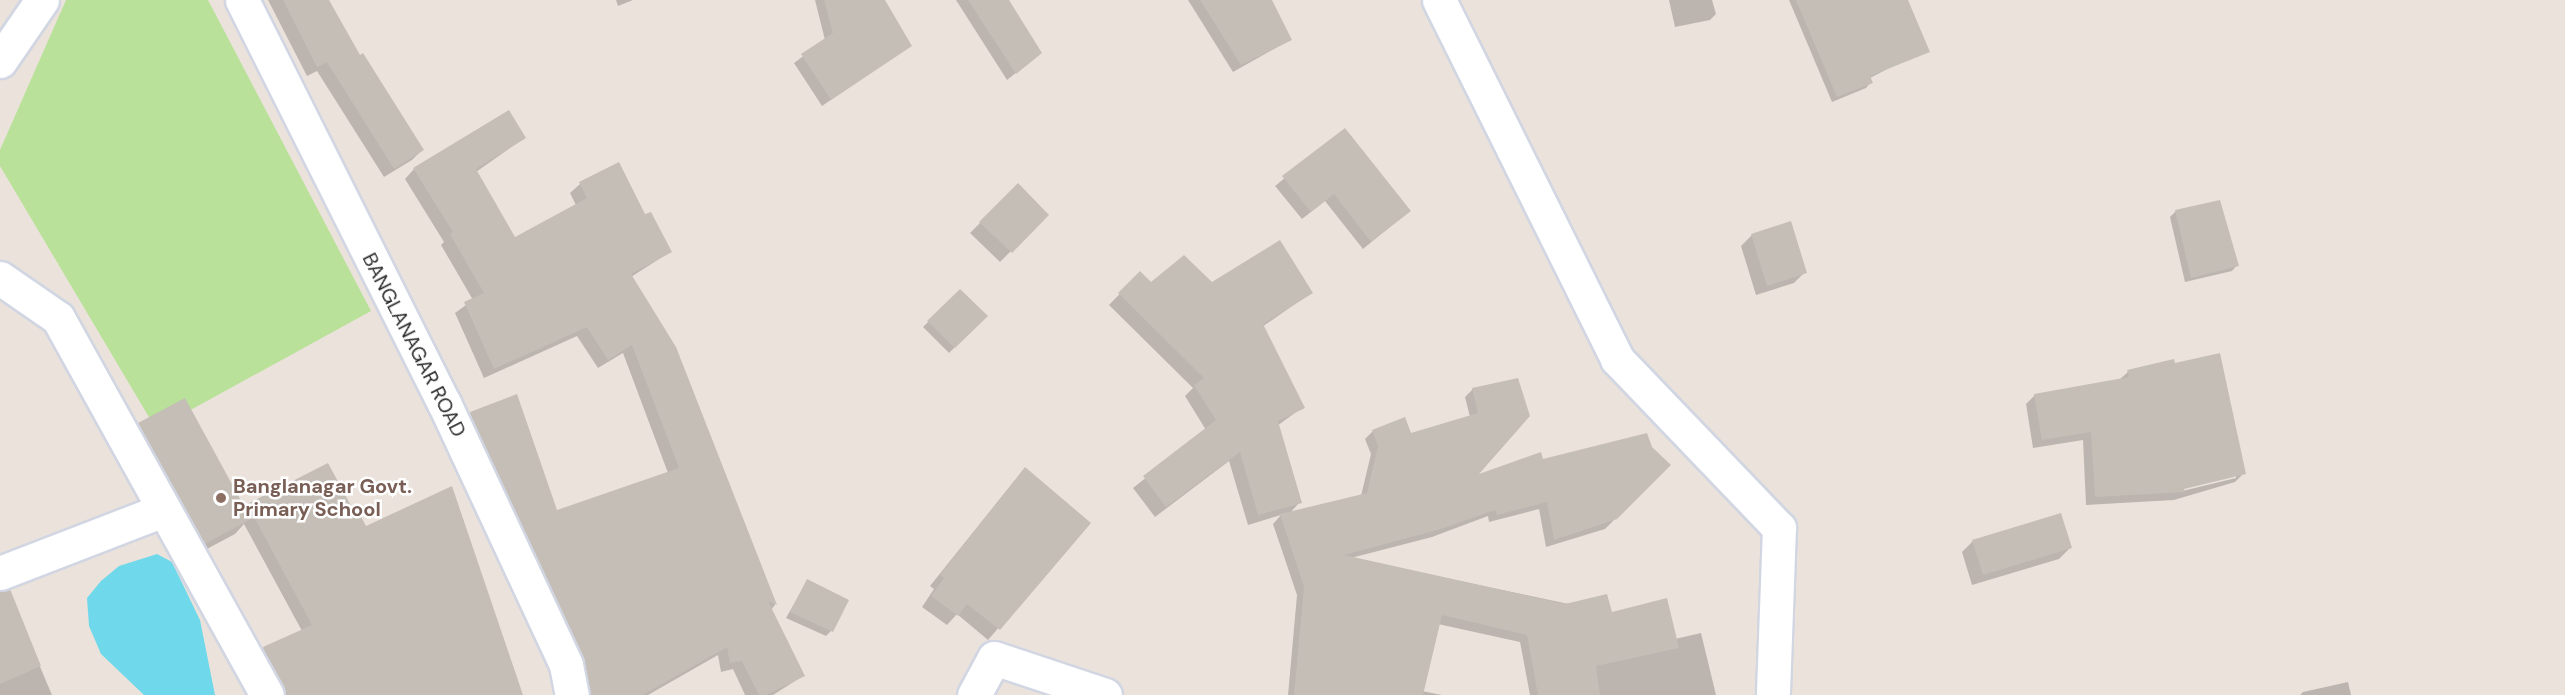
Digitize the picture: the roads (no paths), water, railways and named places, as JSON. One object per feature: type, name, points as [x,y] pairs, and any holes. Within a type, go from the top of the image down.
[{"type":"street","points":[[0,61],[42,0]]},
{"type":"street","name":"BANGLANAGAR ROAD","points":[[242,0],[444,403],[566,665],[572,695]]},
{"type":"street","points":[[1439,0],[1617,359],[1779,528],[1773,695]]},
{"type":"street","points":[[0,278],[58,318],[267,695]]},
{"type":"street","points":[[0,573],[163,510]]},
{"type":"street","points":[[975,695],[994,658],[1105,695]]},
{"type":"water","points":[[157,554],[172,562],[200,620],[215,695],[144,695],[101,654],[89,626],[87,598],[101,581],[119,566]]},
{"type":"place","name":"Banglanagar Govt. Primary School","points":[[221,498]]}]
